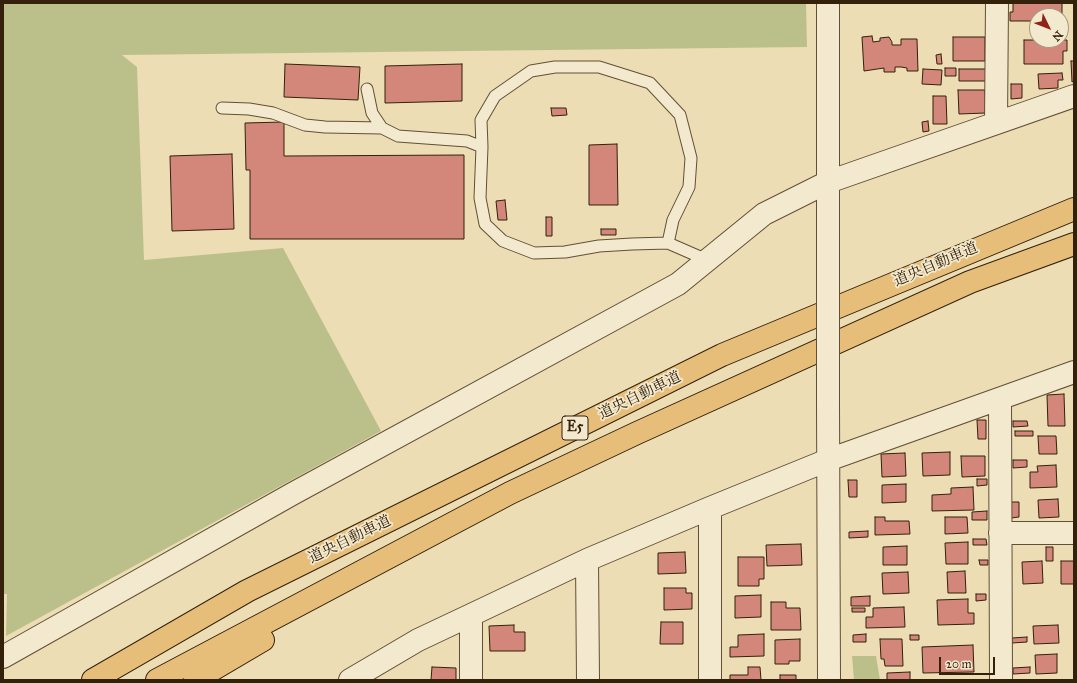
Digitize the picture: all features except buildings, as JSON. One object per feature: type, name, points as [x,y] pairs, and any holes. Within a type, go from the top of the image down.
[{"type":"highway","name":"道央自動車道","points":[[93,680],[247,591],[722,355],[1074,209]]},
{"type":"highway","name":"道央自動車道","points":[[157,680],[510,493],[637,433],[963,285],[1074,244]]},
{"type":"highway","points":[[195,680],[510,493]]},
{"type":"street","points":[[828,3],[829,680]]},
{"type":"street","points":[[996,123],[997,3]]},
{"type":"street","points":[[3,657],[294,493],[678,284],[764,214],[828,182],[1074,96]]},
{"type":"street","points":[[358,678],[418,640],[587,560],[828,460],[1074,372]]},
{"type":"street","points":[[1000,399],[1001,680]]},
{"type":"street","points":[[710,508],[710,680]]},
{"type":"street","points":[[1000,533],[1074,533]]},
{"type":"street","points":[[587,560],[588,680]]},
{"type":"street","points":[[471,615],[471,680]]},
{"type":"lane","points":[[668,243],[673,220],[689,187],[691,158],[680,115],[650,83],[599,68],[555,67],[531,71],[495,96],[481,120],[482,147],[480,198],[485,224],[503,241],[534,253],[565,252],[606,245],[668,243],[707,260]]},
{"type":"lane","points":[[367,89],[372,113],[382,128]]},
{"type":"lane","points":[[222,108],[249,108],[273,113],[305,125],[325,127],[382,128],[398,136],[467,141],[482,147]]},
{"type":"green space","points":[[3,3],[806,3],[807,47],[122,55],[137,67],[144,260],[283,248],[381,431],[6,636],[7,594],[3,594]]},
{"type":"green space","points":[[852,656],[876,656],[880,680],[854,680]]}]
